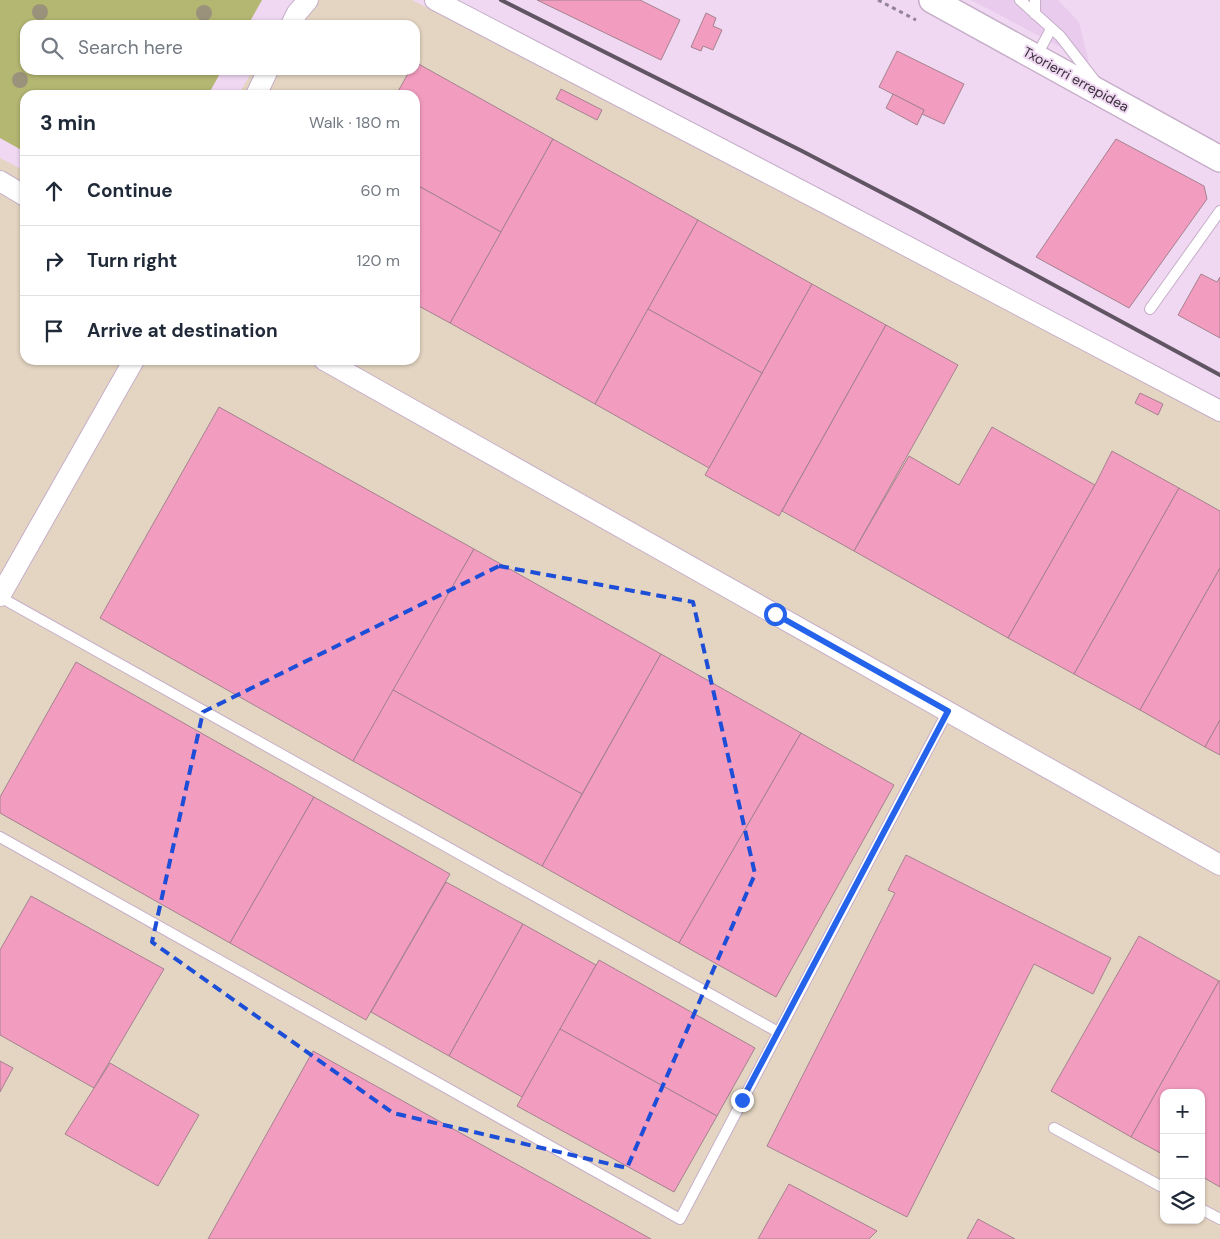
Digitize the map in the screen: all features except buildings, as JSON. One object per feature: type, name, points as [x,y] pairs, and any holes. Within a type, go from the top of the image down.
[{"type":"street","points":[[294,20],[308,0]]},
{"type":"street","points":[[435,0],[1220,411]]},
{"type":"street","name":"Txorierri errepidea","points":[[932,0],[1220,159]]},
{"type":"street","points":[[258,90],[266,75]]},
{"type":"street","points":[[0,182],[20,193]]},
{"type":"street","points":[[0,596],[131,365]]},
{"type":"street","points":[[333,365],[1220,865]]},
{"type":"lane","points":[[1020,0],[1060,36],[1106,96]]},
{"type":"lane","points":[[1035,0],[1035,14]]},
{"type":"lane","points":[[1036,57],[1052,29]]},
{"type":"lane","points":[[1150,310],[1220,211]]},
{"type":"lane","points":[[0,596],[778,1032]]},
{"type":"lane","points":[[0,837],[680,1219],[948,711]]},
{"type":"lane","points":[[1054,1128],[1160,1186]]},
{"type":"lane","points":[[1205,1211],[1220,1219]]},
{"type":"highlighted area","points":[[499,566],[693,602],[755,874],[627,1168],[393,1113],[152,942],[203,712]]},
{"type":"shaded area","points":[[295,0],[412,0],[1220,410],[1220,1239],[0,1239],[0,158],[20,168],[20,365],[420,365],[420,90],[241,90],[250,75],[420,75],[420,20],[283,20]]},
{"type":"shaded area","points":[[971,0],[1058,0],[1079,22],[1089,62]]},
{"type":"green space","points":[[0,0],[262,0],[251,20],[20,20],[20,75],[219,75],[211,90],[20,90],[20,149],[0,138]]},
{"type":"railway","points":[[501,0],[802,151],[1220,375]]},
{"type":"route","points":[[742,1100],[948,711],[775,614]]}]
